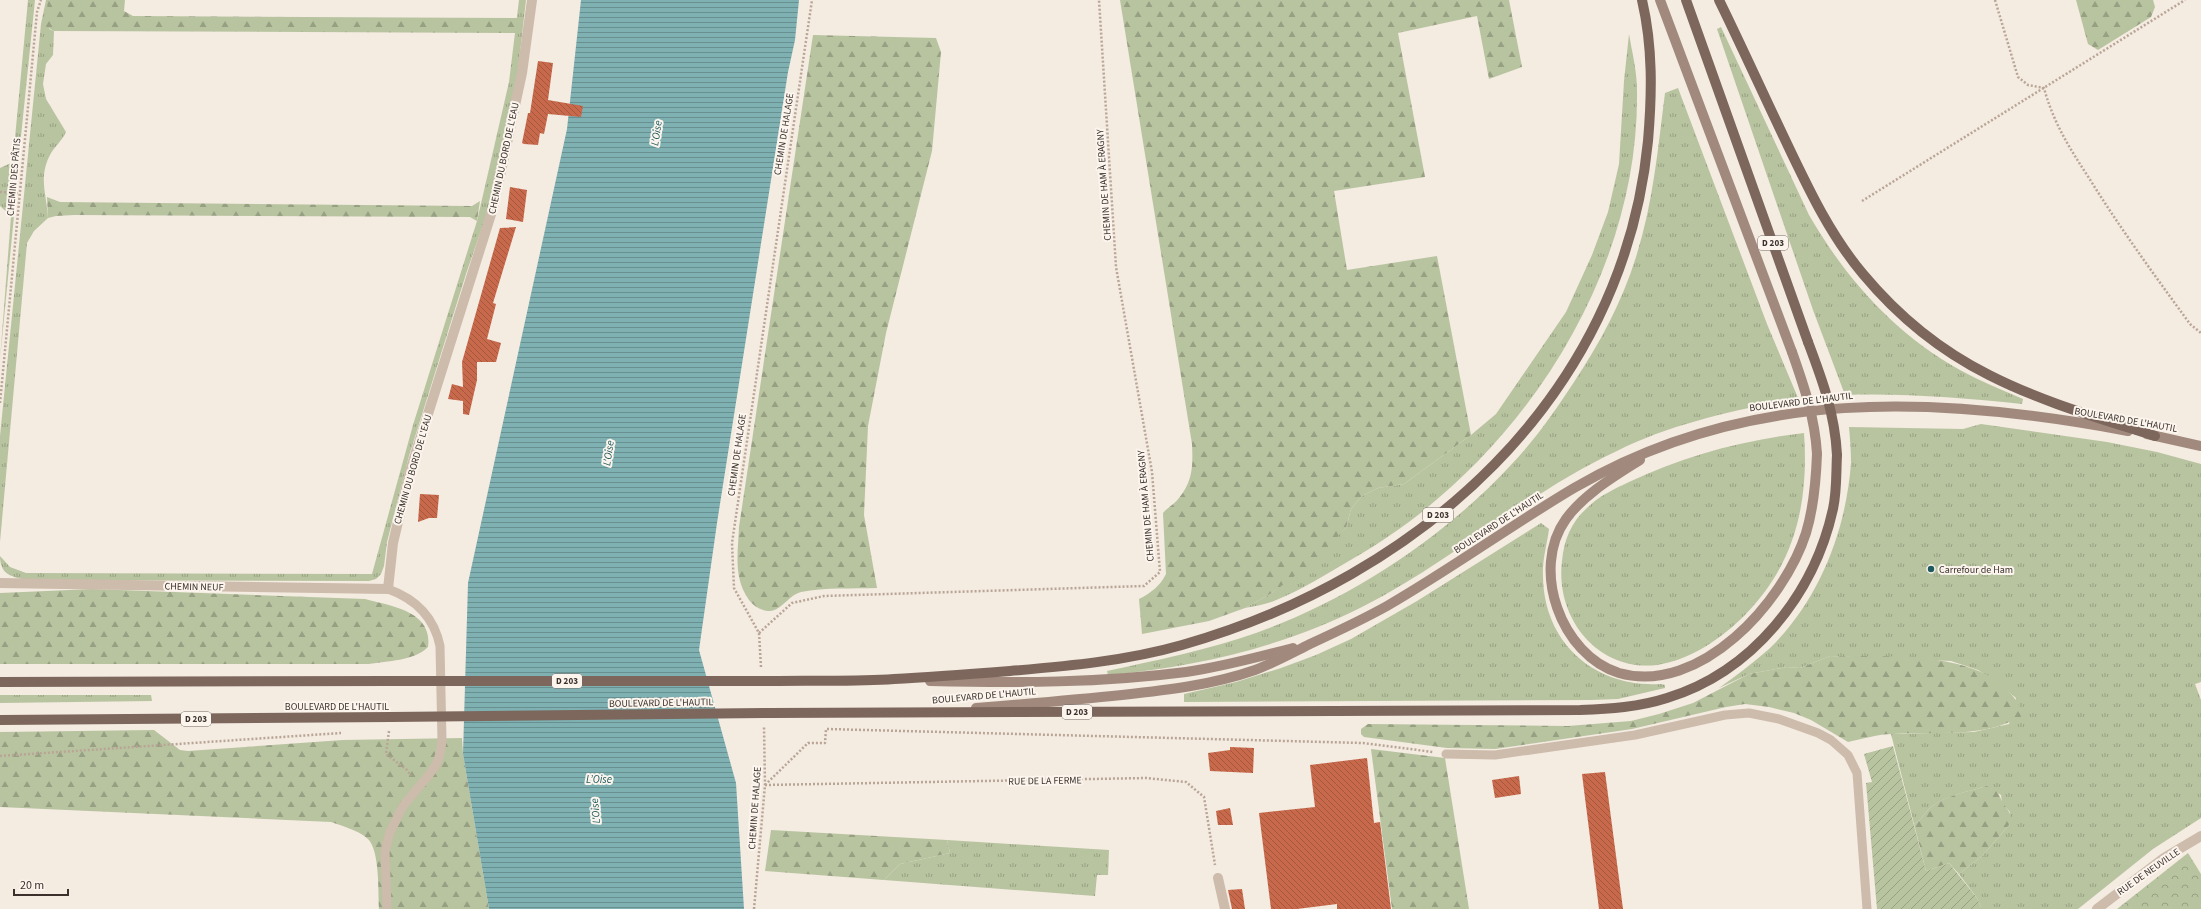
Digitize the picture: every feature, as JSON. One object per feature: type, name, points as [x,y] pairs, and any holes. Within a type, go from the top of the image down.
[{"type":"main road","name":"D 203","points":[[891,680],[1085,665],[1179,646],[1225,632],[1292,606],[1352,575],[1417,532],[1484,476],[1532,423],[1554,393],[1590,334],[1617,276],[1640,194],[1647,146],[1651,88],[1650,56],[1642,0]]},
{"type":"main road","points":[[1660,0],[1792,352],[1810,404],[1816,435],[1817,454],[1815,497],[1806,534],[1790,569],[1761,612],[1725,645],[1699,661],[1678,670],[1657,675],[1630,675],[1618,672],[1596,661],[1578,646],[1565,627],[1553,592],[1551,565],[1552,552],[1560,530],[1574,509],[1619,474],[1666,444]]},
{"type":"main road","name":"D 203","points":[[938,712],[1580,710],[1616,708],[1667,698],[1701,685],[1730,667],[1758,645],[1783,618],[1810,573],[1824,541],[1833,508],[1837,455],[1834,421],[1829,400],[1686,0]]},
{"type":"main road","points":[[1719,0],[1806,185],[1828,225],[1862,274],[1901,314],[1945,349],[1990,376],[2040,398],[2155,436]]},
{"type":"main road","name":"BOULEVARD DE L'HAUTIL","points":[[0,720],[766,716],[938,712],[1107,696],[1200,685],[1254,670],[1387,606],[1597,475],[1666,444],[1753,419],[1823,409],[1871,406],[1946,408],[2007,414],[2155,436],[2201,446]]},
{"type":"main road","points":[[2186,442],[2201,454]]},
{"type":"main road","name":"BOULEVARD DE L'HAUTIL","points":[[0,682],[891,680],[1021,682],[1140,677],[1187,672],[1312,643]]},
{"type":"street","name":"CHEMIN DU BORD DE L'EAU","points":[[388,589],[392,543],[410,471],[493,208],[522,73],[532,0]]},
{"type":"street","name":"CHEMIN NEUF","points":[[0,583],[388,589]]},
{"type":"street","name":"RUE DE NEUVILLE","points":[[2097,909],[2164,858],[2201,836]]},
{"type":"street","points":[[1218,878],[1225,909]]},
{"type":"lane","points":[[387,909],[385,851],[390,832],[403,806],[436,765],[440,754],[442,741],[440,646],[438,635],[424,611],[404,595],[388,589]]},
{"type":"lane","points":[[1446,754],[1495,755],[1635,735],[1740,713],[1758,714],[1805,726],[1840,747],[1848,755],[1857,773],[1867,909]]},
{"type":"path","name":"CHEMIN DES PÂTIS","points":[[0,403],[36,19],[41,0]]},
{"type":"path","name":"CHEMIN DE HALAGE","points":[[761,672],[759,633],[734,588],[732,543],[812,0]]},
{"type":"path","name":"CHEMIN DE HAM À ERAGNY","points":[[759,633],[792,603],[824,596],[1144,586],[1160,572],[1152,472],[1116,267],[1099,0]]},
{"type":"path","points":[[1995,0],[2018,77],[2028,86],[2044,88]]},
{"type":"path","points":[[1862,201],[2185,0]]},
{"type":"path","points":[[2044,88],[2049,108],[2064,139],[2101,198],[2186,318],[2201,333]]},
{"type":"path","points":[[0,192],[20,193]]},
{"type":"path","name":"CHEMIN DE HALAGE","points":[[754,909],[765,785],[766,716]]},
{"type":"path","points":[[765,785],[808,743],[825,743],[826,728],[1363,743],[1446,754]]},
{"type":"path","points":[[381,730],[389,730],[386,754],[407,770],[418,787]]},
{"type":"path","points":[[0,756],[349,732]]},
{"type":"path","name":"RUE DE LA FERME","points":[[765,785],[1146,778],[1186,782],[1204,797],[1218,878]]},
{"type":"green space","points":[[28,0],[35,0],[17,175],[9,186],[9,199],[15,205],[0,360],[11,216],[0,206],[0,168],[11,163],[13,159]]},
{"type":"green space","points":[[46,0],[48,0],[49,29],[54,31],[53,55],[46,64],[43,84],[46,99],[66,132],[50,155],[44,171],[44,186],[48,218],[34,231],[27,243],[0,542],[0,436],[41,24]]},
{"type":"green space","points":[[48,0],[125,0],[124,11],[133,16],[518,18],[516,33],[54,31],[45,26]]},
{"type":"green space","points":[[519,0],[526,0],[516,88],[487,213],[466,274],[409,456],[387,542],[384,566],[381,574],[376,579],[369,581],[28,580],[17,578],[8,574],[2,567],[0,556],[10,567],[26,573],[372,574],[413,425],[477,221],[509,82]]},
{"type":"green space","points":[[1120,0],[1509,0],[1522,67],[1489,79],[1477,16],[1398,33],[1425,177],[1334,191],[1347,270],[1437,256],[1471,435],[1404,484],[1378,488],[1362,496],[1351,509],[1346,528],[1312,563],[1272,593],[1245,608],[1209,621],[1142,634],[1139,599],[1155,589],[1166,574],[1163,513],[1184,492],[1190,479],[1192,466],[1192,444]]},
{"type":"green space","points":[[2076,0],[2153,0],[2155,7],[2151,17],[2098,50],[2088,44]]},
{"type":"green space","points":[[1721,27],[1809,215],[1823,239],[1856,283],[1893,322],[1914,340],[1936,356],[1960,370],[1983,382],[2023,399],[2022,404],[1934,396],[1845,395],[1813,310],[1717,29]]},
{"type":"green space","points":[[1629,34],[1637,90],[1632,161],[1617,230],[1591,297],[1557,360],[1515,419],[1467,473],[1413,519],[1354,558],[1305,587],[1271,602],[1245,608],[1272,593],[1346,528],[1351,509],[1362,496],[1378,488],[1404,484],[1471,435],[1496,414],[1566,312],[1592,255],[1608,212],[1619,164],[1624,81]]},
{"type":"green space","points":[[813,35],[936,38],[941,52],[932,151],[886,333],[868,426],[864,515],[877,588],[810,590],[793,596],[774,610],[767,611],[756,607],[749,600],[741,583],[738,565],[739,527]]},
{"type":"green space","points":[[1678,88],[1767,324],[1798,398],[1706,418],[1638,441],[1617,451],[1584,468],[1520,507],[1427,570],[1362,607],[1332,621],[1270,644],[1207,661],[1174,667],[1108,675],[1107,671],[1220,645],[1256,633],[1326,603],[1360,585],[1425,542],[1455,518],[1510,466],[1536,436],[1567,393],[1610,322],[1636,257],[1647,217],[1665,93]]},
{"type":"green space","points":[[47,197],[60,202],[472,206],[480,201],[477,221],[470,217],[74,215],[48,218]]},
{"type":"green space","points":[[1981,424],[2107,442],[2157,452],[2201,464],[2201,682],[2195,684],[2201,700],[2201,818],[2153,849],[2078,909],[1982,909],[1977,898],[1959,874],[1982,856],[2010,824],[2010,812],[2002,803],[2001,795],[1986,786],[1937,803],[1914,824],[1891,734],[1974,732],[2009,724],[2016,698],[1997,682],[1978,670],[1951,661],[1830,656],[1800,668],[1787,667],[1749,674],[1719,688],[1769,649],[1787,630],[1816,587],[1827,564],[1843,514],[1851,463],[1849,427],[1963,429]]},
{"type":"green space","points":[[1804,433],[1804,484],[1801,508],[1795,531],[1787,553],[1776,575],[1762,595],[1736,624],[1716,640],[1694,653],[1657,665],[1636,665],[1616,660],[1599,650],[1585,637],[1573,621],[1566,602],[1562,582],[1564,546],[1569,532],[1581,513],[1602,496],[1618,487],[1671,464],[1714,450],[1759,440]]},
{"type":"green space","points":[[1541,523],[1549,529],[1543,571],[1546,601],[1553,623],[1564,641],[1578,657],[1595,670],[1615,678],[1637,683],[1665,685],[1665,688],[1618,699],[1591,700],[1184,702],[1184,694],[1236,682],[1281,668],[1316,655],[1351,639],[1417,601]]},
{"type":"green space","points":[[92,589],[365,599],[398,608],[417,618],[424,625],[428,635],[428,647],[422,652],[408,658],[369,664],[0,664],[0,593]]},
{"type":"green space","points":[[1830,656],[1911,657],[1939,660],[1966,667],[1990,677],[2010,693],[2024,715],[1993,728],[1976,731],[1887,734],[1848,742],[1811,720],[1794,713],[1769,707],[1745,704],[1632,729],[1495,749],[1447,748],[1364,737],[1361,734],[1361,729],[1368,724],[1568,726],[1631,721],[1693,703],[1749,674],[1787,667],[1800,668]]},
{"type":"green space","points":[[0,695],[151,695],[152,701],[0,703]]},
{"type":"green space","points":[[154,730],[180,750],[188,751],[343,740],[462,738],[463,754],[489,909],[379,909],[378,872],[372,845],[368,839],[360,833],[331,822],[0,807],[0,732]]},
{"type":"green space","points":[[1893,746],[1926,871],[1949,863],[1977,898],[1982,909],[1877,909],[1866,783],[1872,782],[1864,754]]},
{"type":"green space","points":[[1371,749],[1445,758],[1469,909],[1392,909]]},
{"type":"green space","points":[[1986,786],[1998,792],[2010,815],[2010,824],[1982,856],[1959,874],[1949,863],[1926,871],[1914,824],[1937,803],[1950,797]]},
{"type":"green space","points":[[771,830],[947,840],[950,853],[900,864],[884,880],[765,871]]},
{"type":"green space","points":[[947,840],[1109,850],[1108,875],[1097,875],[1095,896],[884,880],[900,864],[950,853]]},
{"type":"green space","points":[[2188,853],[2201,874],[2201,909],[2117,909]]},
{"type":"water","name":"L’Oise","points":[[581,0],[799,0],[795,40],[788,72],[717,523],[699,650],[736,783],[744,909],[489,909],[463,754],[468,583],[567,129]]},
{"type":"building","points":[[538,61],[553,63],[548,100],[583,106],[581,117],[548,114],[544,134],[540,133],[538,145],[524,144],[522,143],[528,113],[530,113]]},
{"type":"building","points":[[510,187],[527,190],[523,222],[506,219]]},
{"type":"building","points":[[516,227],[493,303],[496,304],[487,339],[501,343],[496,362],[477,362],[477,380],[469,415],[463,414],[463,401],[448,399],[452,384],[463,387],[462,362],[500,228]]},
{"type":"building","points":[[420,494],[439,495],[437,518],[429,518],[418,522]]},
{"type":"building","points":[[1230,747],[1254,748],[1253,773],[1210,771],[1208,753],[1230,750]]},
{"type":"building","points":[[1367,758],[1374,823],[1380,822],[1391,909],[1337,909],[1337,904],[1297,909],[1271,909],[1259,813],[1315,807],[1310,765]]},
{"type":"building","points":[[1605,772],[1623,909],[1599,909],[1582,774]]},
{"type":"building","points":[[1519,776],[1521,794],[1495,798],[1492,780]]},
{"type":"building","points":[[1230,808],[1233,825],[1218,825],[1216,811]]},
{"type":"building","points":[[1242,889],[1245,909],[1232,909],[1228,890]]},
{"type":"place","name":"Carrefour de Ham","points":[[1931,569]]},
{"type":"water label","name":"L'Oise","points":[[656,133]]},
{"type":"water label","name":"L'Oise","points":[[608,453]]},
{"type":"water label","name":"L'Oise","points":[[595,811]]}]
